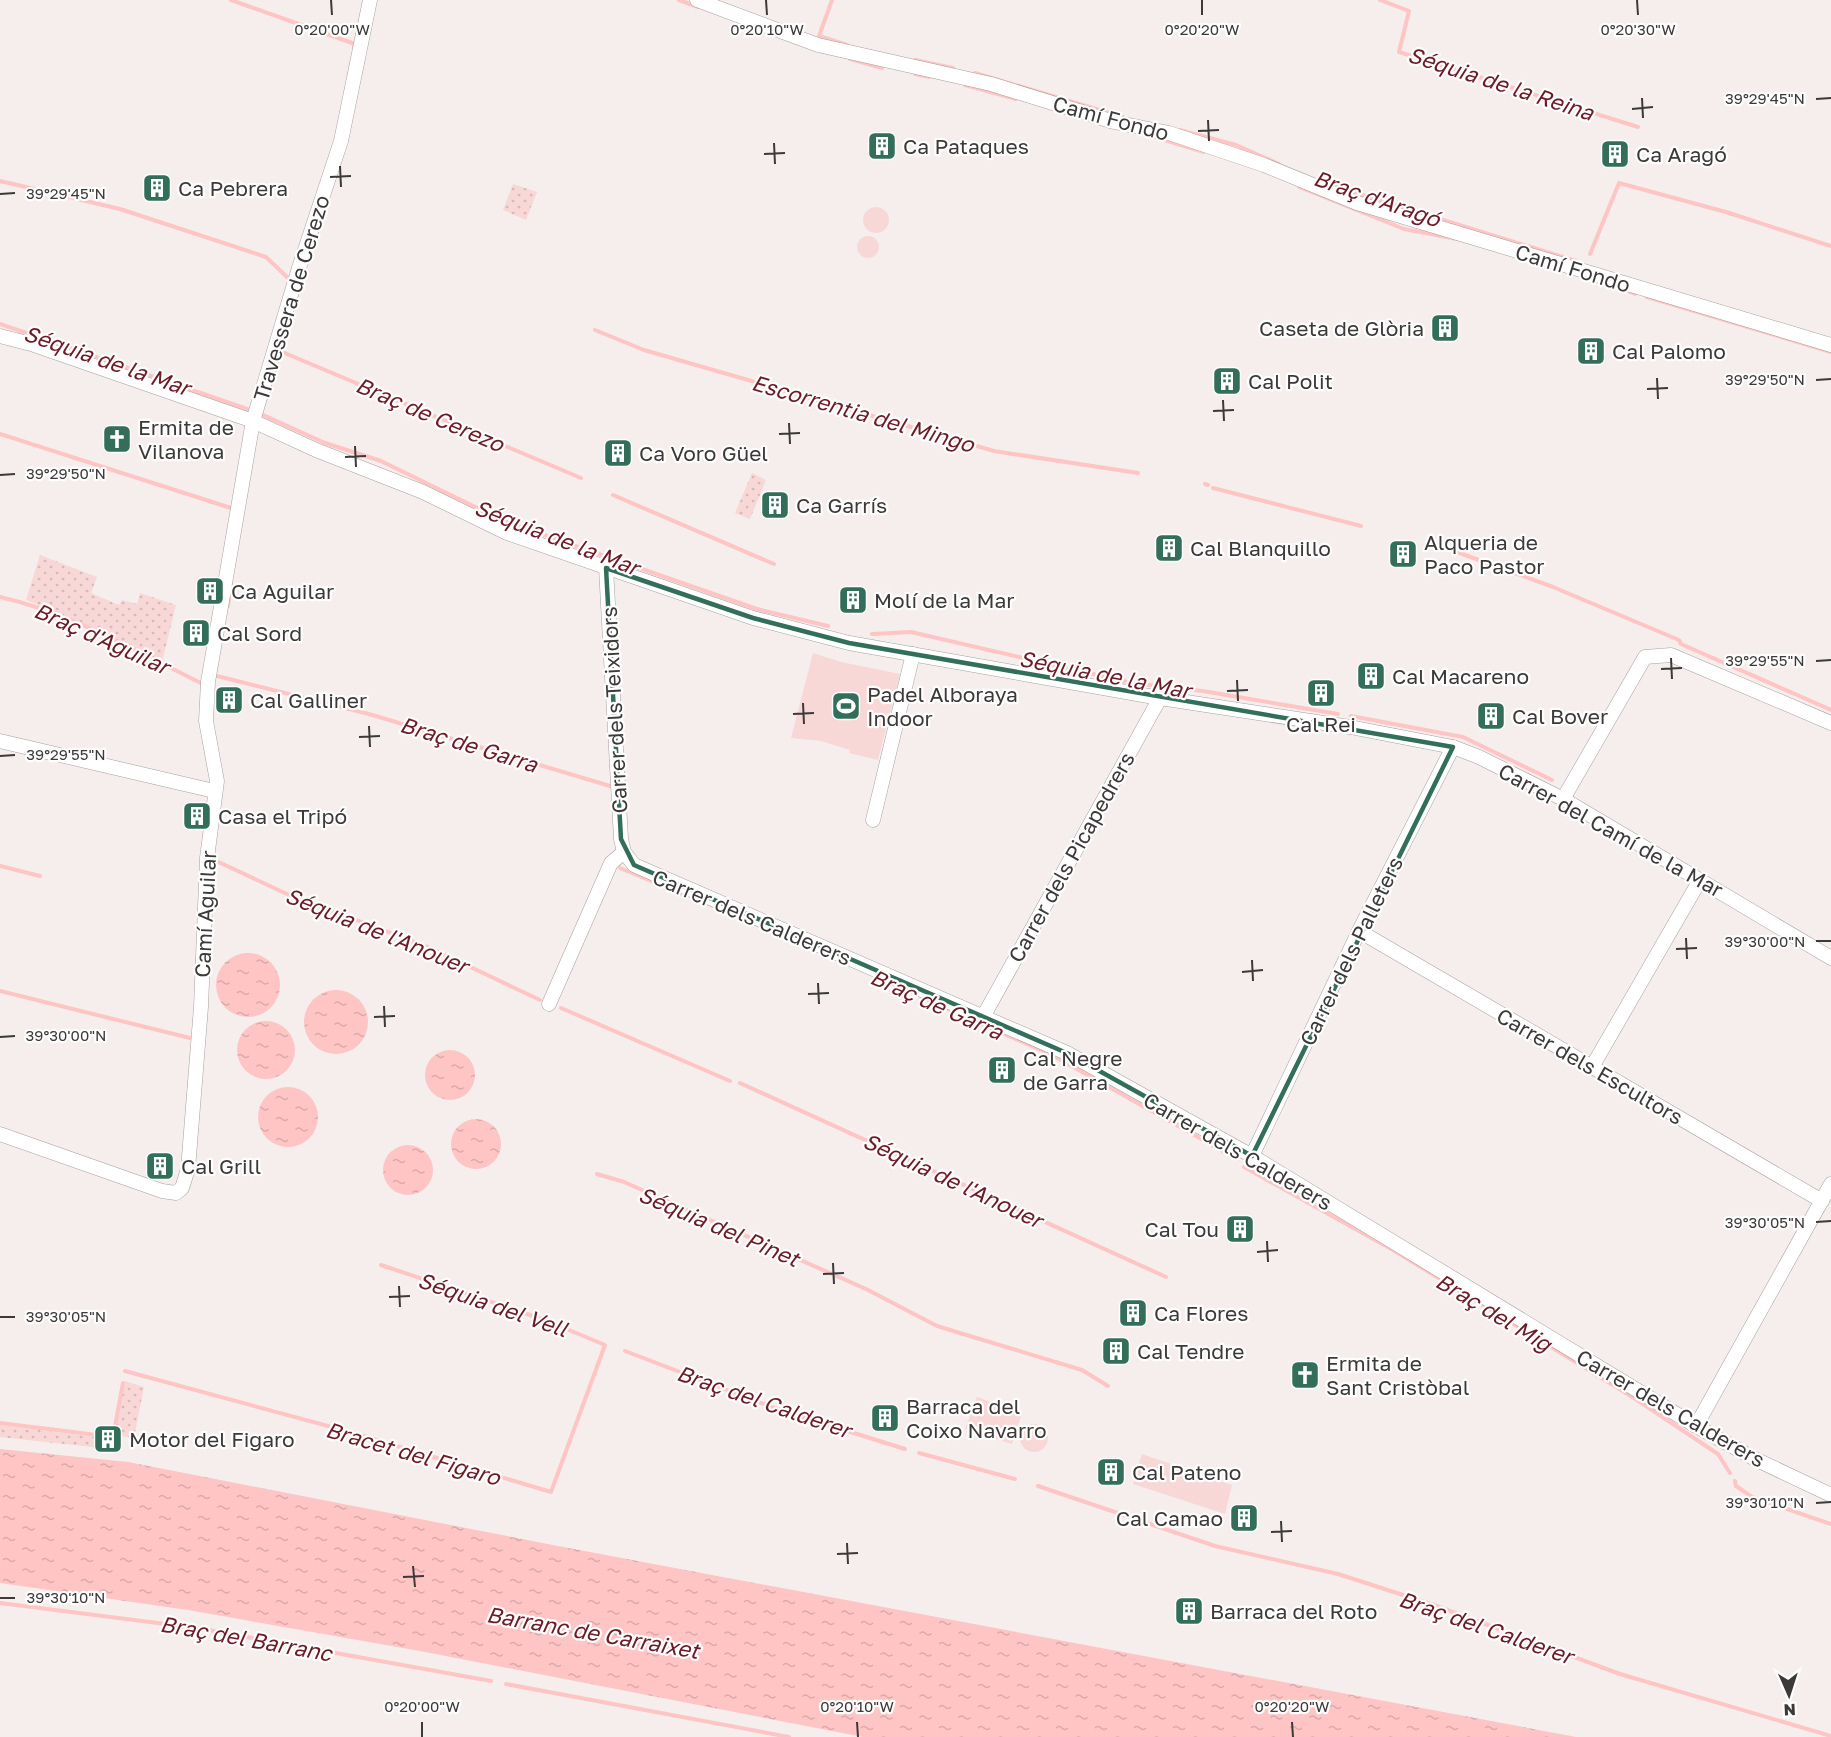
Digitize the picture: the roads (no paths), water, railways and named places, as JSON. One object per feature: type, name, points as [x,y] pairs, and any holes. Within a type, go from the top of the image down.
[{"type":"street","name":"Travessera de Cerezo","points":[[253,421],[299,267],[341,141],[370,0]]},
{"type":"street","name":"Camí Fondo","points":[[697,0],[818,45],[991,84],[1114,122],[1169,133],[1264,165],[1357,203],[1831,345]]},
{"type":"street","name":"Carrer del Camí de la Mar","points":[[0,336],[31,344],[253,421],[316,450],[423,492],[507,533],[753,618],[849,643],[1160,698],[1350,727],[1453,747],[1479,757],[1563,799],[1831,958]]},
{"type":"street","name":"Camí Aguilar","points":[[0,1134],[162,1191],[176,1193],[182,1188],[188,1169],[201,1007],[207,858],[214,791],[215,769],[206,722],[207,690],[253,421]]},
{"type":"street","name":"Carrer dels Teixidors","points":[[606,568],[624,852]]},
{"type":"street","points":[[873,820],[913,654]]},
{"type":"street","points":[[1563,799],[1646,657],[1671,655],[1831,723]]},
{"type":"street","name":"Carrer dels Picapedrers","points":[[982,1017],[1160,698]]},
{"type":"street","points":[[0,741],[214,791]]},
{"type":"street","name":"Carrer dels Palleters","points":[[1252,1156],[1359,931],[1453,747]]},
{"type":"street","points":[[549,1004],[611,863],[624,852]]},
{"type":"street","name":"Carrer dels Calderers","points":[[624,852],[634,866],[1069,1054],[1252,1156],[1696,1426],[1755,1459],[1831,1495]]},
{"type":"street","points":[[1592,1067],[1700,880]]},
{"type":"street","name":"Carrer dels Escultors","points":[[1359,931],[1821,1201]]},
{"type":"street","points":[[1696,1426],[1831,1184]]},
{"type":"water","points":[[248,953],[266,959],[274,967],[280,985],[274,1003],[266,1011],[248,1017],[230,1011],[222,1003],[216,985],[222,967],[230,959]]},
{"type":"water","points":[[330,990],[342,990],[359,999],[366,1010],[368,1022],[366,1034],[359,1045],[342,1054],[330,1054],[318,1049],[309,1040],[304,1028],[304,1016],[309,1004],[318,995]]},
{"type":"water","points":[[260,1021],[272,1021],[282,1025],[291,1034],[295,1056],[287,1071],[272,1079],[260,1079],[250,1075],[241,1066],[237,1056],[237,1044],[241,1034],[250,1025]]},
{"type":"water","points":[[445,1050],[455,1050],[468,1057],[475,1070],[475,1080],[468,1093],[455,1100],[445,1100],[436,1096],[429,1089],[425,1080],[425,1070],[429,1061],[436,1054]]},
{"type":"water","points":[[288,1087],[305,1092],[313,1100],[318,1117],[313,1134],[305,1142],[288,1147],[271,1142],[263,1134],[258,1117],[263,1100],[271,1092]]},
{"type":"water","points":[[471,1119],[481,1119],[494,1126],[501,1139],[501,1149],[494,1162],[481,1169],[471,1169],[462,1165],[455,1158],[451,1149],[451,1139],[455,1130],[462,1123]]},
{"type":"water","points":[[403,1145],[413,1145],[426,1152],[433,1165],[433,1175],[426,1188],[413,1195],[403,1195],[394,1191],[387,1184],[383,1175],[383,1165],[387,1156],[394,1149]]},
{"type":"water","name":"Barranc de Carraixet","points":[[0,1449],[128,1462],[558,1546],[1576,1737],[863,1737],[420,1651],[188,1610],[0,1583]]},
{"type":"waterway","name":"Escorrentia del Mingo","points":[[231,0],[355,44],[354,47]]},
{"type":"waterway","points":[[679,0],[698,7]]},
{"type":"waterway","name":"Braç d'Aragó","points":[[832,0],[819,36],[847,45]]},
{"type":"waterway","name":"Séquia de la Reina","points":[[1380,0],[1409,11],[1399,52],[1638,127]]},
{"type":"waterway","points":[[850,59],[882,68]]},
{"type":"waterway","name":"Braç d'Aragó","points":[[915,60],[953,68]]},
{"type":"waterway","name":"Braç d'Aragó","points":[[975,73],[1123,117]]},
{"type":"waterway","points":[[915,74],[929,77]]},
{"type":"waterway","points":[[965,85],[1016,99]]},
{"type":"waterway","name":"Braç d'Aragó","points":[[1180,130],[1236,145],[1279,164]]},
{"type":"waterway","points":[[1148,135],[1204,152]]},
{"type":"waterway","name":"Braç de Cerezo","points":[[0,181],[120,209],[266,257],[289,279]]},
{"type":"waterway","name":"Braç d'Aragó","points":[[1590,254],[1619,183],[1726,212],[1831,246]]},
{"type":"waterway","name":"Braç d'Aragó","points":[[1327,184],[1576,261]]},
{"type":"waterway","points":[[1299,187],[1404,229],[1457,239]]},
{"type":"waterway","points":[[1625,290],[1635,294]]},
{"type":"waterway","points":[[1647,297],[1831,352]]},
{"type":"waterway","name":"Séquia de la Mar","points":[[0,324],[247,409]]},
{"type":"waterway","name":"Escorrentia del Mingo","points":[[595,330],[644,350],[994,451],[1138,473]]},
{"type":"waterway","name":"Braç de Cerezo","points":[[280,351],[581,478]]},
{"type":"waterway","name":"Séquia de la Mar","points":[[261,414],[325,443],[381,461],[504,521],[757,609],[828,626]]},
{"type":"waterway","name":"Braç de Garra","points":[[0,434],[231,508]]},
{"type":"waterway","name":"Escorrentia del Mingo","points":[[1213,488],[1361,526]]},
{"type":"waterway","name":"Braç de Cerezo","points":[[613,495],[774,564]]},
{"type":"waterway","name":"Escorrentia del Mingo","points":[[1432,543],[1553,587],[1679,640],[1681,644],[1831,710]]},
{"type":"waterway","name":"Braç de Garra","points":[[228,606],[231,584]]},
{"type":"waterway","name":"Braç d'Aguilar","points":[[0,597],[78,623],[203,684]]},
{"type":"waterway","name":"Séquia de la Mar","points":[[872,634],[911,632],[1132,683],[1203,691],[1338,714]]},
{"type":"waterway","name":"Braç de Garra","points":[[213,675],[369,714],[610,786]]},
{"type":"waterway","name":"Séquia de la Mar","points":[[1351,716],[1463,737],[1552,780]]},
{"type":"waterway","name":"Séquia de l'Anouer","points":[[212,859],[287,894],[428,947],[540,1000]]},
{"type":"waterway","name":"Séquia de l'Anouer","points":[[0,866],[40,876]]},
{"type":"waterway","name":"Braç de Garra","points":[[620,868],[685,895]]},
{"type":"waterway","name":"Séquia del Pinet","points":[[0,991],[194,1039]]},
{"type":"waterway","name":"Braç de Garra","points":[[921,997],[1052,1055],[1237,1159]]},
{"type":"waterway","name":"Séquia de l'Anouer","points":[[561,1008],[730,1081]]},
{"type":"waterway","name":"Séquia de l'Anouer","points":[[740,1083],[1166,1277]]},
{"type":"waterway","name":"Braç del Mig","points":[[1244,1167],[1393,1250],[1634,1398],[1718,1454],[1730,1473]]},
{"type":"waterway","name":"Séquia del Pinet","points":[[597,1174],[624,1182],[866,1289],[937,1326],[1082,1370],[1108,1386]]},
{"type":"waterway","name":"Bracet del Figaro","points":[[125,1371],[350,1432],[551,1492],[605,1345],[545,1320],[381,1265]]},
{"type":"waterway","name":"Braç del Calderer","points":[[625,1351],[777,1409],[905,1449]]},
{"type":"waterway","name":"Bracet del Figaro","points":[[0,1423],[113,1437],[123,1383]]},
{"type":"waterway","name":"Braç del Calderer","points":[[919,1453],[1015,1479]]},
{"type":"waterway","name":"Braç del Mig","points":[[1735,1481],[1736,1486],[1752,1497],[1831,1524]]},
{"type":"waterway","name":"Braç del Calderer","points":[[1038,1486],[1215,1546],[1338,1574],[1434,1605],[1620,1674],[1831,1736]]},
{"type":"waterway","name":"Braç del Barranc","points":[[0,1603],[197,1628],[491,1681]]},
{"type":"waterway","name":"Braç del Barranc","points":[[506,1684],[789,1737]]},
{"type":"place","name":"Ca Pataques","points":[[882,146]]},
{"type":"place","name":"Ca Aragó","points":[[1615,154]]},
{"type":"place","name":"Ca Pebrera","points":[[157,188]]},
{"type":"place","name":"Caseta de Glòria","points":[[1445,328]]},
{"type":"place","name":"Cal Palomo","points":[[1591,351]]},
{"type":"place","name":"Cal Polit","points":[[1227,381]]},
{"type":"place","name":"Ermita de Vilanova","points":[[117,439]]},
{"type":"place","name":"Ca Voro Güel","points":[[618,453]]},
{"type":"place","name":"Ca Garrís","points":[[775,505]]},
{"type":"place","name":"Cal Blanquillo","points":[[1169,548]]},
{"type":"place","name":"Alqueria de Paco Pastor","points":[[1403,554]]},
{"type":"place","name":"Ca Aguilar","points":[[210,591]]},
{"type":"place","name":"Molí de la Mar","points":[[853,600]]},
{"type":"place","name":"Cal Sord","points":[[196,633]]},
{"type":"place","name":"Cal Macareno","points":[[1371,676]]},
{"type":"place","name":"Cal Rei","points":[[1321,693]]},
{"type":"place","name":"Cal Galliner","points":[[229,700]]},
{"type":"place","name":"Padel Alboraya Indoor","points":[[846,706]]},
{"type":"place","name":"Cal Bover","points":[[1491,716]]},
{"type":"place","name":"Casa el Tripó","points":[[197,816]]},
{"type":"place","name":"Cal Negre de Garra","points":[[1002,1070]]},
{"type":"place","name":"Cal Grill","points":[[160,1166]]},
{"type":"place","name":"Cal Tou","points":[[1240,1229]]},
{"type":"place","name":"Ca Flores","points":[[1133,1313]]},
{"type":"place","name":"Cal Tendre","points":[[1116,1351]]},
{"type":"place","name":"Ermita de Sant Cristòbal","points":[[1305,1375]]},
{"type":"place","name":"Barraca del Coixo Navarro","points":[[885,1418]]},
{"type":"place","name":"Motor del Figaro","points":[[108,1439]]},
{"type":"place","name":"Cal Pateno","points":[[1111,1472]]},
{"type":"place","name":"Cal Camao","points":[[1244,1518]]},
{"type":"place","name":"Barraca del Roto","points":[[1189,1611]]},
{"type":"water label","name":"Séquia del Vell","points":[[493,1304]]}]
